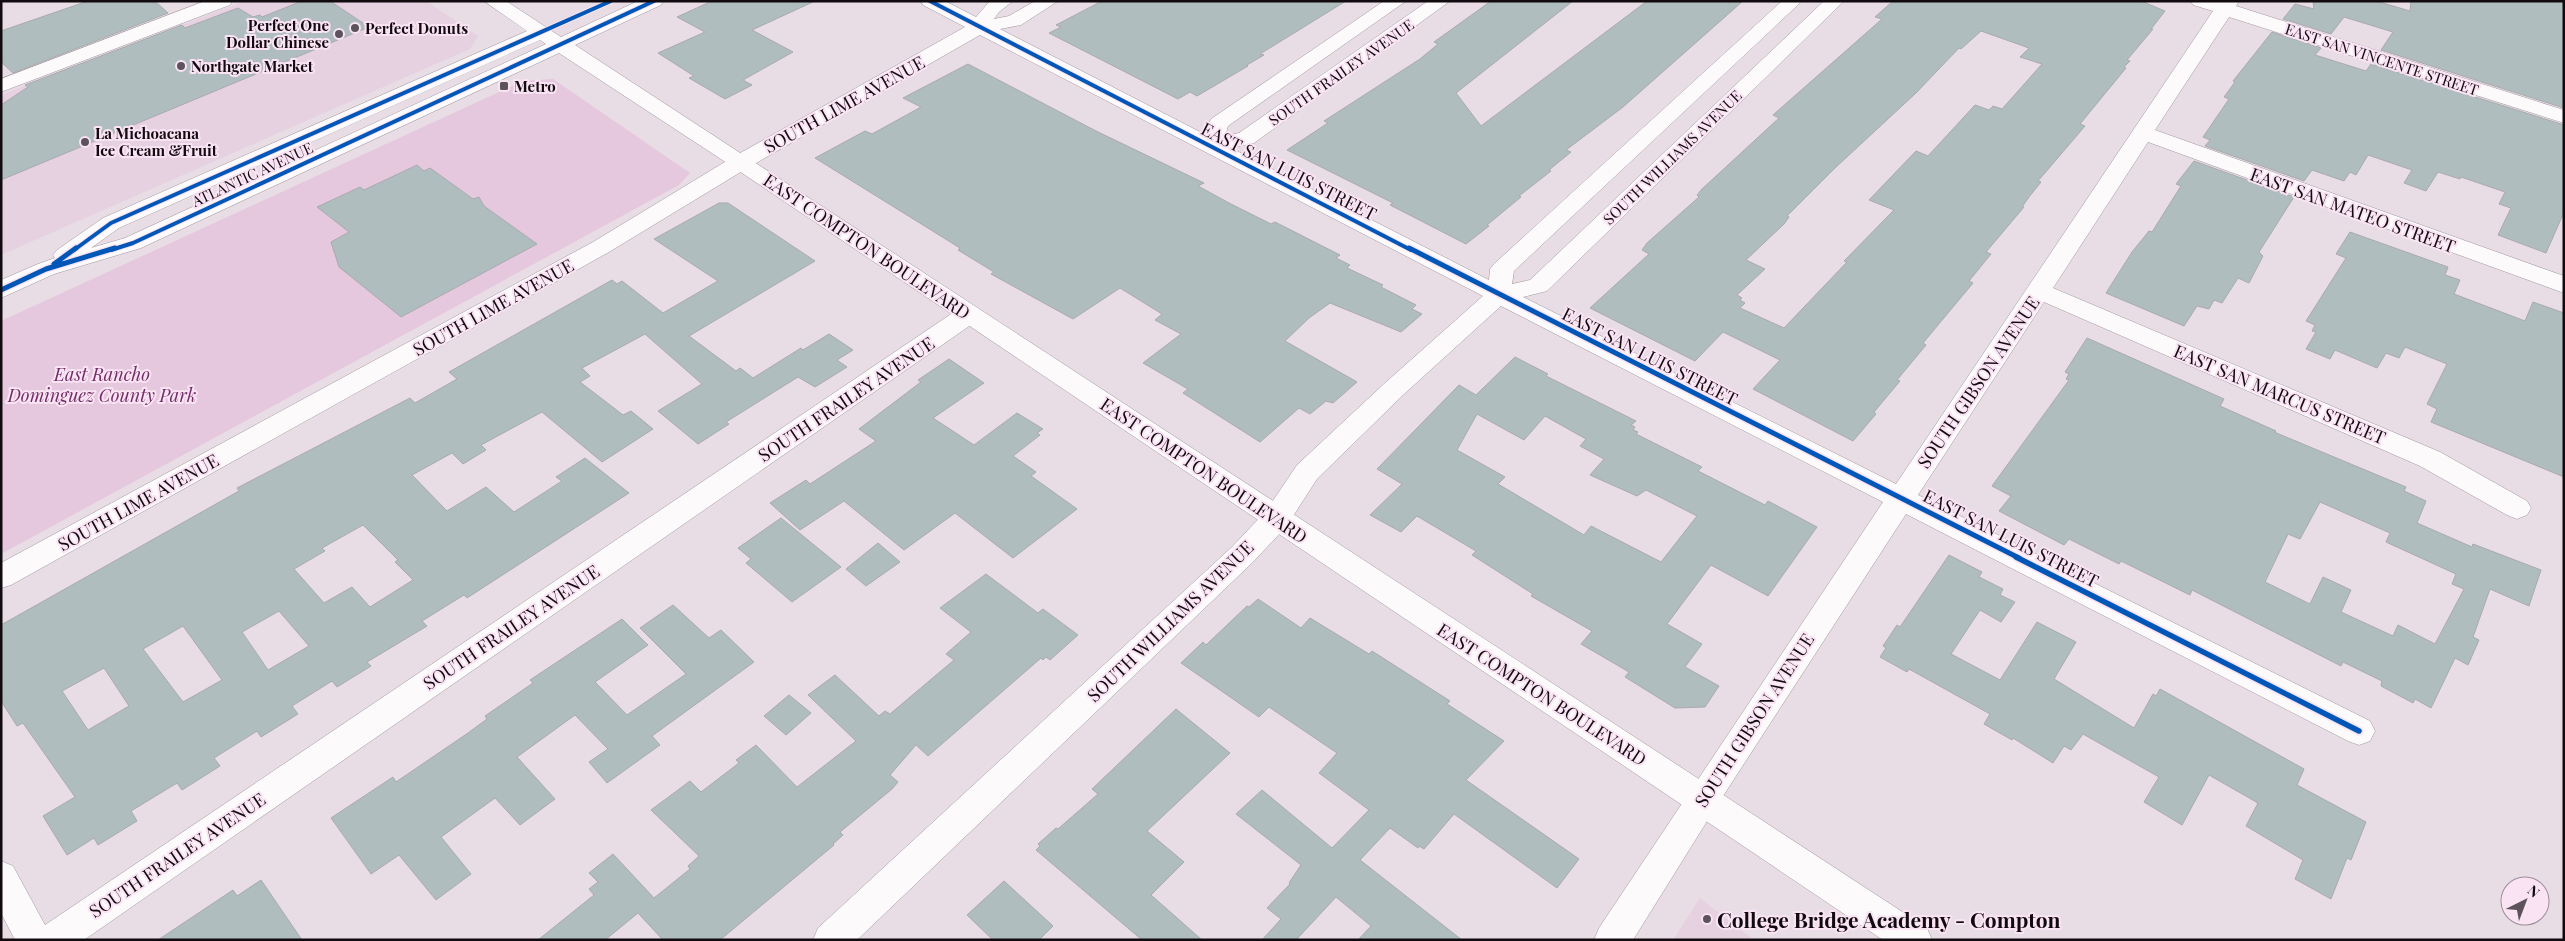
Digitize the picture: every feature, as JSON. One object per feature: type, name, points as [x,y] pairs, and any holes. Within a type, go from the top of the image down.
[{"type":"street","points":[[1,86],[223,1]]},
{"type":"street","name":"EAST COMPTON BOULEVARD","points":[[493,1],[741,162],[1914,940]]},
{"type":"street","name":"ATLANTIC AVENUE","points":[[1,290],[46,270],[133,243],[551,37],[611,1]]},
{"type":"street","name":"ATLANTIC AVENUE","points":[[551,37],[654,1]]},
{"type":"street","name":"EAST SAN LUIS STREET","points":[[930,1],[1499,295],[2359,731]]},
{"type":"street","name":"SOUTH LIME AVENUE","points":[[980,28],[992,8],[1004,1]]},
{"type":"street","name":"SOUTH LIME AVENUE","points":[[1,577],[601,247],[741,162],[980,28],[1014,21],[1049,1]]},
{"type":"street","name":"SOUTH FRAILEY AVENUE","points":[[1397,1],[1218,123],[1211,146],[1246,138],[1441,1]]},
{"type":"street","name":"SOUTH WILLIAMS AVENUE","points":[[1499,295],[1502,269],[1793,1]]},
{"type":"street","name":"SOUTH WILLIAMS AVENUE","points":[[831,940],[1242,555],[1276,518],[1307,472],[1394,389],[1499,295],[1538,286],[1835,1]]},
{"type":"street","name":"EAST SAN VINCENTE STREET","points":[[2200,1],[2228,5],[2564,117]]},
{"type":"street","name":"SOUTH GIBSON AVENUE","points":[[1612,940],[1702,799],[2228,5]]},
{"type":"street","name":"EAST SAN MATEO STREET","points":[[2143,133],[2564,285]]},
{"type":"street","name":"EAST SAN MARCUS STREET","points":[[2039,290],[2430,459],[2518,508]]},
{"type":"street","name":"SOUTH FRAILEY AVENUE","points":[[53,940],[970,314]]},
{"type":"street","points":[[1,877],[34,940]]},
{"type":"shaded area","points":[[245,1],[426,1],[478,36],[470,49],[1,255],[1,95]]},
{"type":"shaded area","name":"College Bridge Academy - Compton","points":[[1700,898],[1754,940],[1673,940]]},
{"type":"green space","name":"East Rancho Dominguez County Park","points":[[553,79],[690,173],[679,185],[1,554],[1,321],[523,81]]},
{"type":"building","points":[[88,1],[155,1],[168,13],[13,73],[1,62],[1,31]]},
{"type":"building","points":[[302,1],[330,1],[369,27],[1,180],[1,105],[28,87],[25,85],[182,25],[185,28],[238,8],[253,17],[260,15],[262,17]]},
{"type":"building","points":[[712,1],[815,1],[752,30],[793,52],[743,80],[752,85],[725,99],[689,78],[694,76],[658,53],[705,32],[677,17]]},
{"type":"building","points":[[1102,1],[1346,1],[1260,54],[1264,55],[1248,66],[1197,96],[1190,92],[1178,99],[1049,33],[1061,27],[1056,25]]},
{"type":"building","points":[[1491,1],[1573,1],[1456,93],[1481,126],[1647,1],[1743,1],[1623,107],[1566,150],[1571,152],[1487,225],[1489,226],[1466,244],[1390,205],[1393,203],[1287,150],[1328,123],[1324,121],[1420,59],[1438,44],[1434,42]]},
{"type":"building","points":[[1893,1],[2141,1],[2165,11],[2151,29],[2153,29],[2127,60],[2130,61],[2124,67],[2126,68],[2080,124],[2085,126],[2038,181],[2041,182],[2022,207],[2024,207],[1986,252],[1991,254],[1969,281],[1973,283],[1923,343],[1926,345],[1897,380],[1900,381],[1874,412],[1876,414],[1853,441],[1753,389],[1780,360],[1723,332],[1695,361],[1590,308],[1649,254],[1642,250],[1647,243],[1699,197],[1697,195],[1702,189],[1779,118],[1773,115],[1882,19],[1875,17]],"holes":[[[1981,31],[2029,48],[2020,57],[2042,64],[2002,109],[1993,106],[1989,110],[1975,105],[1928,156],[1916,151],[1869,200],[1894,210],[1844,261],[1847,262],[1784,328],[1740,308],[1745,303],[1737,295],[1765,269],[1746,260],[1784,224],[1789,217],[1787,216],[1835,168],[1916,93],[1959,48],[1961,49]]]},
{"type":"building","points":[[2313,1],[2376,1],[2410,11],[2411,1],[2564,1],[2564,108],[2381,50],[2393,32],[2344,17],[2331,34],[2283,19],[2295,4],[2314,9]]},
{"type":"building","points":[[2272,32],[2321,48],[2315,55],[2366,71],[2371,64],[2564,125],[2564,212],[2546,253],[2498,235],[2511,208],[2499,204],[2505,192],[2461,177],[2460,179],[2438,172],[2426,191],[2404,183],[2412,170],[2368,155],[2356,175],[2350,172],[2344,181],[2312,170],[2304,181],[2205,146],[2210,140],[2203,137],[2229,99],[2224,97],[2235,82],[2233,81]]},
{"type":"building","points":[[968,64],[1096,131],[1204,183],[1198,186],[1229,203],[1271,224],[1275,222],[1340,255],[1336,258],[1350,265],[1347,268],[1383,285],[1381,287],[1416,305],[1412,309],[1422,314],[1401,332],[1330,303],[1309,318],[1285,341],[1357,382],[1333,403],[1326,401],[1310,414],[1299,408],[1260,442],[1183,393],[1188,389],[1143,363],[1181,334],[1155,320],[1162,314],[1120,288],[1073,319],[991,274],[994,272],[958,250],[960,248],[815,158],[865,131],[872,134],[921,107],[903,98]]},
{"type":"building","points":[[2194,161],[2294,197],[2259,252],[2263,256],[2249,283],[2238,278],[2222,303],[2214,300],[2209,309],[2197,306],[2184,326],[2106,293],[2132,252],[2149,231],[2152,232],[2181,186],[2176,184]]},
{"type":"building","points":[[417,165],[424,171],[430,168],[473,199],[479,197],[484,206],[537,244],[401,317],[339,267],[331,242],[349,232],[317,207],[360,187],[364,190]]},
{"type":"building","points":[[719,203],[728,203],[815,261],[689,336],[736,371],[740,368],[753,378],[801,348],[803,350],[829,334],[853,350],[837,360],[847,367],[815,387],[798,377],[726,422],[729,424],[698,444],[658,411],[702,384],[645,334],[582,368],[590,376],[580,382],[623,415],[631,411],[653,429],[602,462],[542,412],[481,445],[486,450],[463,464],[452,453],[412,475],[447,511],[486,487],[514,512],[562,481],[556,477],[585,458],[629,493],[467,598],[464,595],[422,621],[427,626],[367,662],[371,666],[337,687],[332,681],[292,706],[298,714],[261,737],[257,731],[214,758],[220,766],[182,790],[177,783],[131,811],[137,821],[98,845],[94,838],[67,855],[43,816],[75,797],[23,723],[17,726],[1,701],[1,625],[239,491],[237,488],[410,398],[415,403],[457,379],[449,372],[612,280],[617,284],[622,281],[663,313],[718,281],[654,239]],"holes":[[[363,525],[398,560],[395,562],[413,580],[370,607],[352,587],[324,603],[294,569],[325,551],[322,548]],[[279,611],[309,646],[268,670],[242,632]],[[183,626],[222,680],[183,702],[143,649]],[[104,668],[129,706],[88,730],[62,691]]]},
{"type":"building","points":[[2350,232],[2448,267],[2445,275],[2460,280],[2454,294],[2525,321],[2533,302],[2564,313],[2564,477],[2431,422],[2437,409],[2427,404],[2447,364],[2405,347],[2399,358],[2386,353],[2377,368],[2335,350],[2330,359],[2306,349],[2316,332],[2312,331],[2315,325],[2306,321],[2346,258],[2336,254]]},
{"type":"building","points":[[2087,338],[2224,399],[2220,406],[2276,431],[2274,432],[2406,487],[2404,491],[2426,501],[2417,523],[2472,547],[2473,544],[2541,570],[2529,606],[2490,589],[2473,637],[2479,640],[2468,665],[2455,658],[2431,708],[2415,699],[2413,703],[2381,686],[2382,681],[2343,662],[2341,666],[2192,590],[2190,595],[2121,561],[2119,564],[2069,539],[2064,545],[1999,511],[2011,496],[1992,486],[2069,380],[2066,379],[2069,374],[2065,372]],"holes":[[[2320,502],[2390,533],[2386,542],[2456,574],[2452,584],[2464,589],[2435,644],[2398,625],[2393,636],[2341,612],[2351,590],[2323,577],[2310,604],[2265,582],[2288,534],[2300,539]]]},
{"type":"building","points":[[1515,357],[1548,374],[1546,376],[1636,421],[1631,425],[1635,427],[1633,430],[1638,432],[1636,434],[1702,467],[1698,471],[1765,505],[1768,501],[1817,527],[1768,596],[1711,565],[1667,624],[1702,644],[1685,667],[1719,686],[1705,707],[1675,708],[1625,677],[1629,672],[1581,644],[1592,631],[1531,596],[1533,594],[1472,555],[1476,551],[1417,516],[1401,532],[1370,515],[1402,484],[1377,469],[1459,385],[1476,395]],"holes":[[[1477,414],[1524,440],[1545,416],[1586,439],[1580,446],[1604,459],[1590,475],[1637,496],[1646,490],[1697,516],[1661,562],[1591,526],[1584,535],[1498,484],[1505,477],[1457,450]]]},
{"type":"building","points":[[949,359],[984,383],[933,418],[974,445],[1017,413],[1043,429],[1037,433],[1040,435],[1013,456],[1036,472],[1031,476],[1077,509],[1013,558],[955,513],[904,550],[844,501],[800,530],[770,503],[806,480],[810,484],[876,441],[859,429],[921,382],[918,380]]},
{"type":"building","points":[[781,518],[841,567],[792,602],[746,563],[751,559],[738,548]]},
{"type":"building","points":[[878,543],[900,562],[866,586],[846,569]]},
{"type":"building","points":[[1949,555],[1982,572],[1979,577],[2003,589],[2000,595],[2015,602],[2001,622],[1980,610],[1951,654],[2000,680],[2037,622],[2076,642],[2054,679],[2134,728],[2153,694],[2156,696],[2160,689],[2304,769],[2297,785],[2366,822],[2351,860],[2347,858],[2331,899],[2295,879],[2303,860],[2246,826],[2258,803],[2209,775],[2182,825],[2144,802],[2159,777],[2083,734],[2071,750],[2064,746],[2053,763],[2013,738],[2012,740],[1984,724],[1990,714],[1909,669],[1907,672],[1880,657],[1886,648],[1883,646],[1897,625],[1900,627]]},
{"type":"building","points":[[986,574],[1038,613],[1043,609],[1078,635],[1050,660],[1046,657],[1043,660],[1041,658],[928,756],[916,745],[890,775],[898,782],[892,789],[840,832],[843,835],[834,845],[720,940],[663,940],[638,913],[605,940],[538,940],[594,895],[589,889],[598,882],[589,873],[613,854],[654,898],[690,869],[688,866],[699,856],[651,810],[690,781],[701,792],[739,763],[736,760],[756,745],[797,787],[856,741],[808,695],[835,675],[879,716],[885,711],[890,714],[954,660],[946,654],[971,632],[940,608]]},
{"type":"building","points":[[1258,599],[1301,628],[1310,618],[1369,654],[1372,651],[1450,701],[1447,704],[1504,741],[1466,780],[1579,859],[1557,888],[1454,814],[1424,849],[1419,846],[1418,848],[1390,828],[1360,860],[1462,940],[1358,940],[1371,926],[1336,897],[1296,940],[1262,940],[1281,919],[1267,908],[1290,884],[1301,865],[1236,814],[1262,790],[1332,848],[1369,810],[1319,773],[1337,753],[1269,707],[1259,717],[1181,663],[1203,642],[1206,645],[1247,606],[1249,607]]},
{"type":"building","points":[[673,605],[709,638],[721,630],[754,662],[652,736],[660,745],[607,783],[589,762],[608,749],[575,715],[517,757],[555,799],[520,825],[495,798],[441,837],[471,874],[436,900],[399,855],[371,874],[331,818],[393,777],[396,782],[468,733],[487,719],[485,716],[533,683],[530,680],[622,619],[648,645],[595,682],[627,715],[686,674],[640,628]]},
{"type":"building","points":[[789,695],[811,713],[786,735],[764,716]]},
{"type":"building","points":[[1176,709],[1230,753],[1147,831],[1184,862],[1151,895],[1202,940],[1142,940],[1036,850],[1040,846],[1038,844],[1098,794],[1092,789]]},
{"type":"building","points":[[261,880],[302,940],[158,940],[233,890],[237,896]]},
{"type":"building","points":[[1004,881],[1053,926],[1039,940],[993,940],[967,915]]},
{"type":"cycle path","points":[[54,264],[111,223],[611,1]]},
{"type":"cycle path","points":[[1,290],[46,269],[133,243],[654,1]]},
{"type":"cycle path","points":[[930,1],[1499,295],[2359,731]]},
{"type":"place","name":"Perfect Donuts","points":[[355,28]]},
{"type":"place","name":"Perfect One Dollar Chinese","points":[[339,34]]},
{"type":"place","name":"Northgate Market","points":[[181,66]]},
{"type":"place","name":"Metro","points":[[504,86]]},
{"type":"place","name":"La Michoacana Ice Cream &Fruit","points":[[85,142]]},
{"type":"place","name":"College Bridge Academy - Compton","points":[[1707,919]]}]
